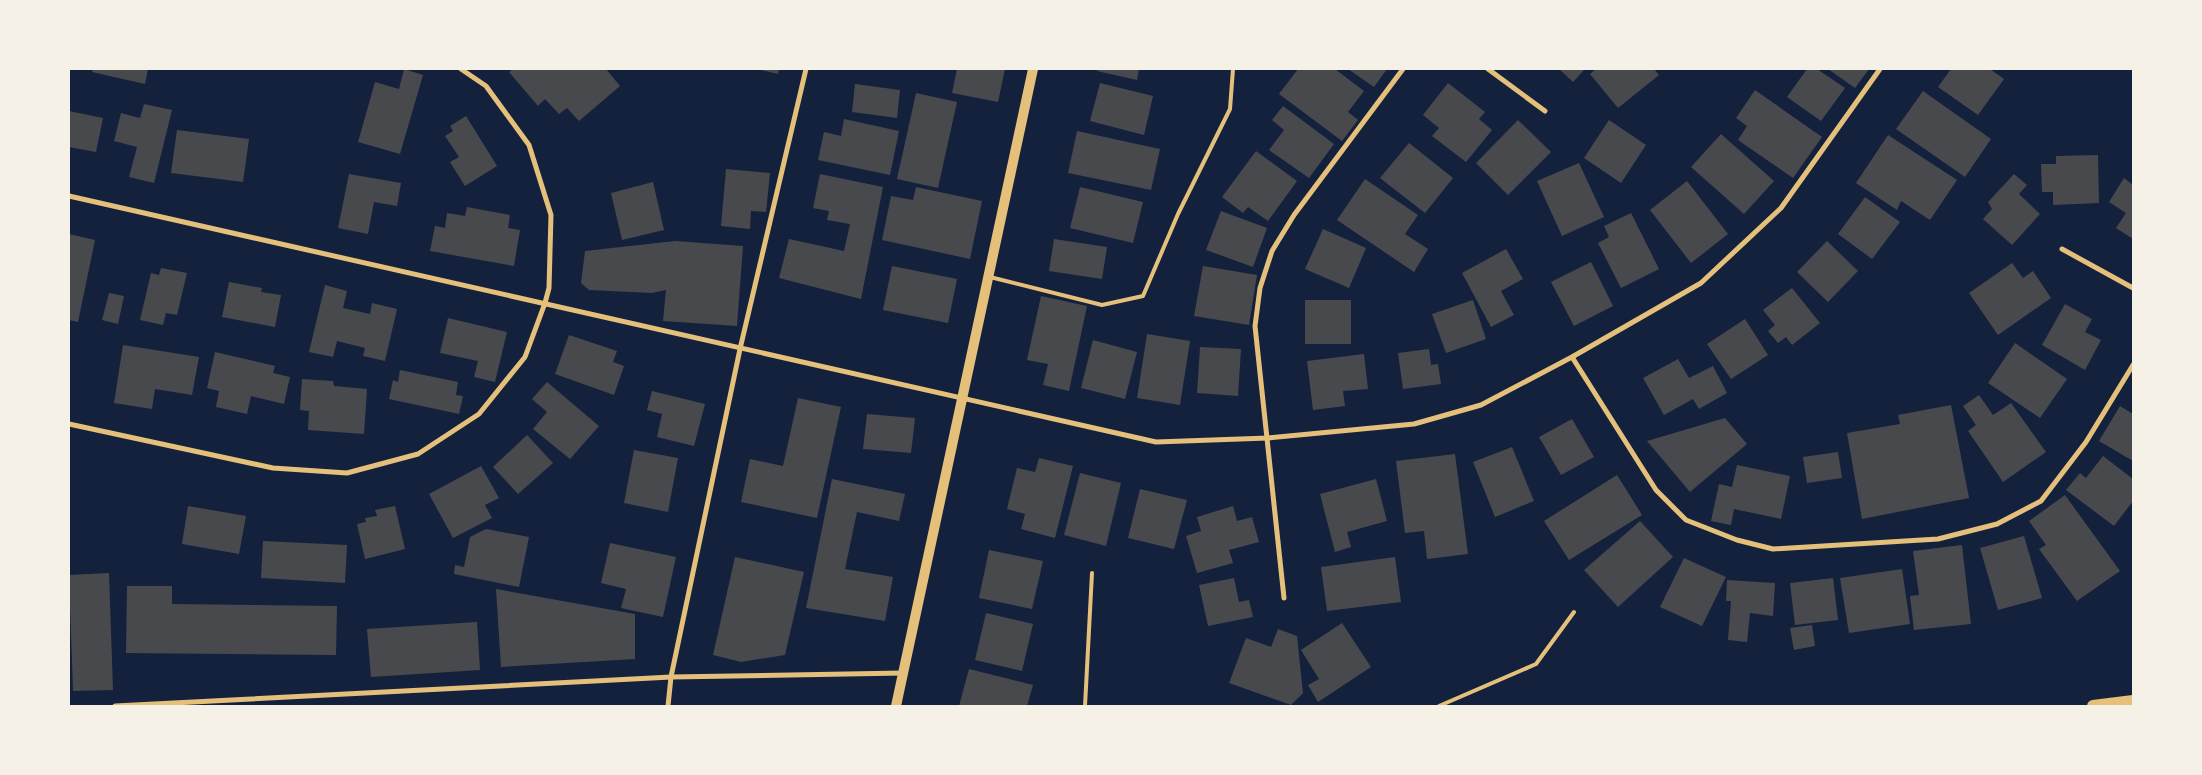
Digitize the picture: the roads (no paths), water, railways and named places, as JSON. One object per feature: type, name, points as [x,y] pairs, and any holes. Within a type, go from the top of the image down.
[{"type":"main road","points":[[896,706],[960,399],[1033,69]]},
{"type":"main road","points":[[2093,706],[2133,701]]},
{"type":"street","points":[[69,424],[274,468],[347,472],[418,454],[479,414],[525,356],[545,303],[549,288],[551,215],[529,145],[486,86],[461,69]]},
{"type":"street","points":[[668,706],[672,677],[740,349],[806,69]]},
{"type":"street","points":[[1284,598],[1255,326],[1260,288],[1272,251],[1294,215],[1402,69]]},
{"type":"street","points":[[1488,69],[1545,111]]},
{"type":"street","points":[[69,196],[1156,442],[1268,438],[1414,424],[1481,404],[1572,357],[1701,283],[1781,208],[1880,69]]},
{"type":"street","points":[[2062,249],[2133,288]]},
{"type":"street","points":[[1572,357],[1656,490],[1686,520],[1737,540],[1773,549],[1938,539],[1997,524],[2041,501],[2086,442],[2133,365]]},
{"type":"street","points":[[114,706],[672,677],[903,673]]},
{"type":"lane","points":[[988,276],[1102,305],[1143,296],[1178,214],[1230,109],[1233,69]]},
{"type":"lane","points":[[1085,706],[1092,573]]},
{"type":"lane","points":[[1439,706],[1536,664],[1574,612]]}]
